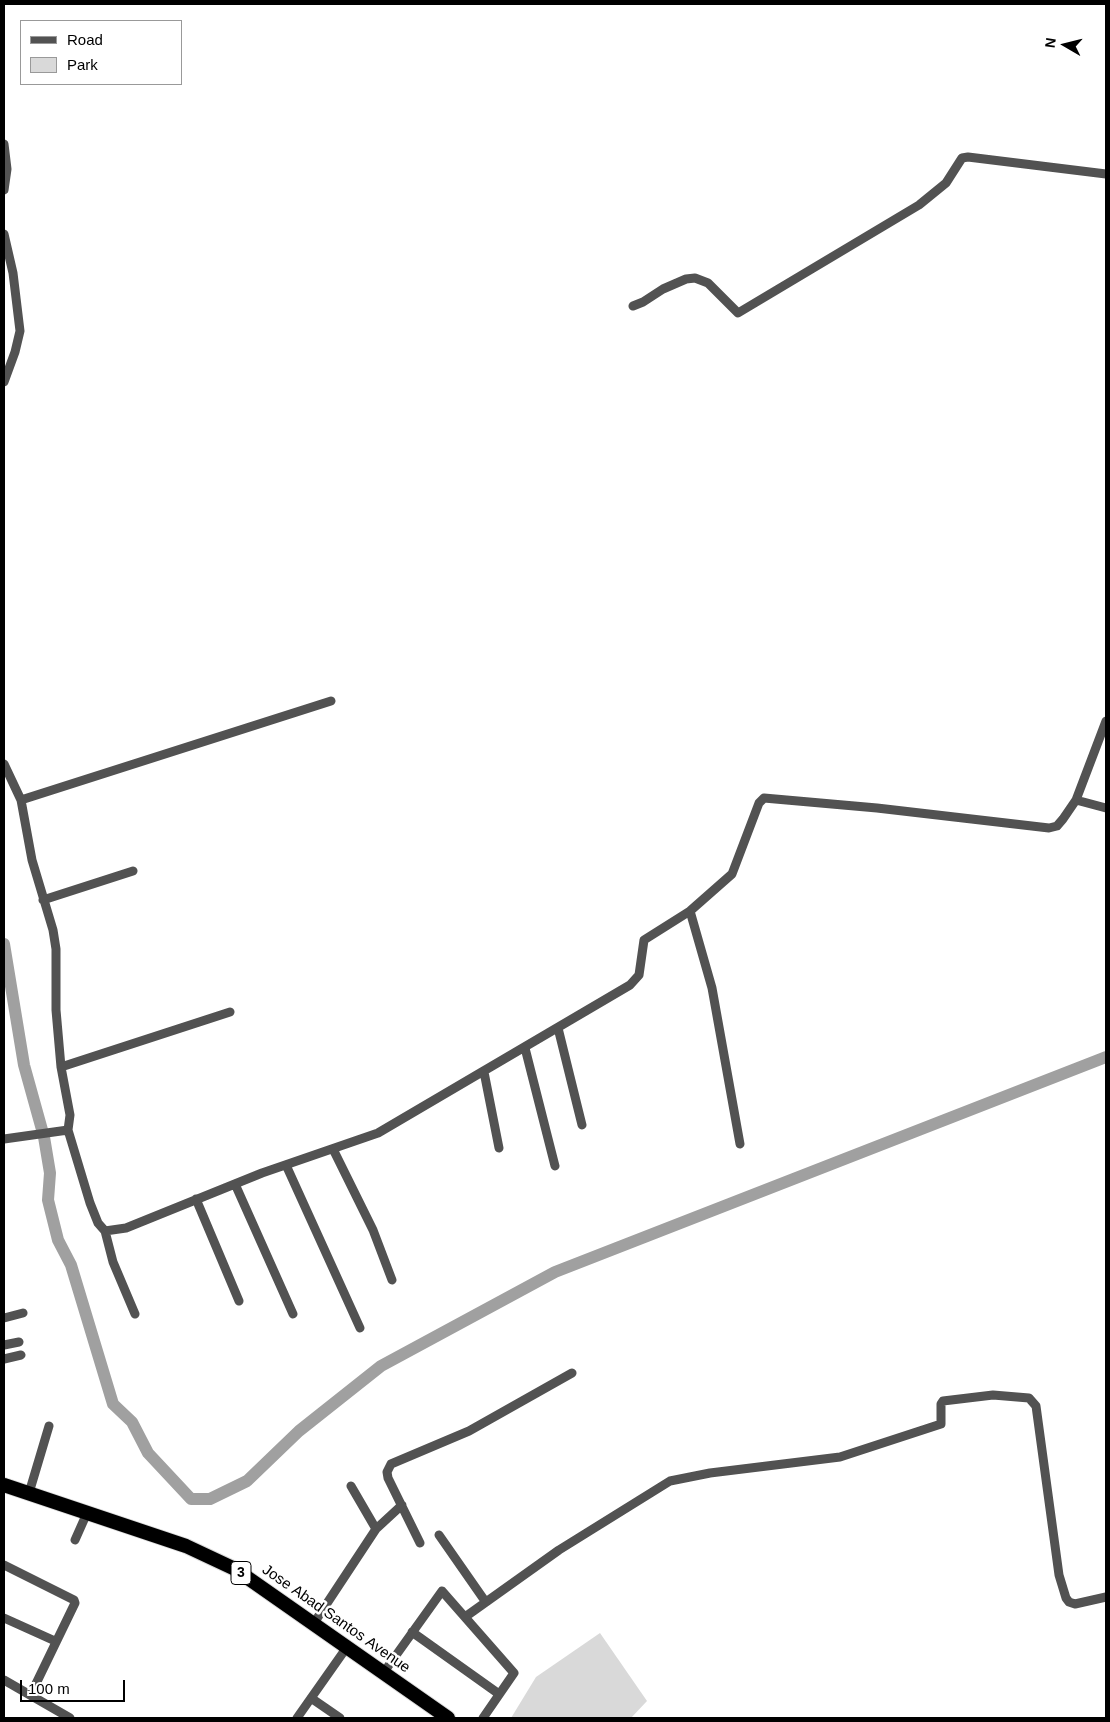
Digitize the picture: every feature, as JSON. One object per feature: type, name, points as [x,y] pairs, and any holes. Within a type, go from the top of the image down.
[{"type":"highway","name":"Jose Abad Santos Avenue","points":[[4,1485],[186,1546],[235,1569],[448,1718]]},
{"type":"street","points":[[4,144],[7,169],[4,190]]},
{"type":"street","points":[[633,306],[686,279],[695,278],[708,283],[738,313],[919,205],[946,183],[962,158],[968,157],[1106,174]]},
{"type":"street","points":[[4,234],[13,273],[20,331],[18,346],[4,382]]},
{"type":"street","points":[[21,800],[331,701]]},
{"type":"street","points":[[105,1231],[126,1228],[235,1184],[378,1133],[525,1048],[634,981],[639,975],[644,940],[690,911],[732,874],[759,803],[764,798],[877,808],[1049,828],[1057,826],[1064,819],[1076,800],[1106,721]]},
{"type":"street","points":[[4,764],[21,800],[43,900],[53,930],[56,949],[54,989],[61,1067],[70,1115],[68,1130],[93,1210],[98,1223],[105,1231],[113,1262],[135,1314]]},
{"type":"street","points":[[1076,800],[1106,808]]},
{"type":"street","points":[[43,900],[133,871]]},
{"type":"street","points":[[690,911],[712,988],[740,1144]]},
{"type":"street","points":[[61,1067],[230,1012]]},
{"type":"street","points":[[558,1028],[582,1125]]},
{"type":"street","points":[[525,1048],[555,1166]]},
{"type":"street","points":[[484,1072],[499,1148]]},
{"type":"street","points":[[4,1139],[47,1131],[68,1130]]},
{"type":"street","points":[[333,1149],[373,1230],[392,1280]]},
{"type":"street","points":[[286,1165],[360,1328]]},
{"type":"street","points":[[235,1184],[293,1314]]},
{"type":"street","points":[[196,1199],[239,1301]]},
{"type":"street","points":[[4,1318],[23,1313]]},
{"type":"street","points":[[4,1345],[19,1342]]},
{"type":"street","points":[[4,1359],[21,1355]]},
{"type":"street","points":[[420,1543],[388,1478],[388,1468],[391,1464],[469,1431],[572,1373]]},
{"type":"street","points":[[466,1617],[559,1550],[670,1481],[710,1473],[840,1457],[941,1424],[941,1404],[943,1401],[993,1395],[1029,1398],[1036,1406],[1059,1575],[1066,1598],[1069,1602],[1075,1604],[1106,1597]]},
{"type":"street","points":[[29,1493],[49,1426]]},
{"type":"street","points":[[351,1486],[376,1528]]},
{"type":"street","points":[[314,1623],[376,1528],[402,1505]]},
{"type":"street","points":[[75,1540],[87,1513]]},
{"type":"street","points":[[440,1535],[486,1601]]},
{"type":"street","points":[[4,1565],[74,1600],[75,1605],[55,1641],[31,1694]]},
{"type":"street","points":[[384,1672],[442,1591],[514,1673],[483,1718]]},
{"type":"street","points":[[4,1618],[55,1641]]},
{"type":"street","points":[[412,1632],[499,1694]]},
{"type":"street","points":[[297,1718],[347,1647]]},
{"type":"street","points":[[4,1680],[70,1718]]},
{"type":"street","points":[[311,1698],[340,1718]]},
{"type":"green space","points":[[600,1633],[647,1701],[631,1718],[511,1718],[536,1677]]},
{"type":"waterway","points":[[4,944],[24,1065],[44,1137],[50,1173],[48,1200],[58,1240],[71,1265],[113,1404],[132,1422],[148,1453],[191,1499],[210,1499],[247,1481],[299,1431],[381,1366],[555,1272],[1106,1057]]}]
